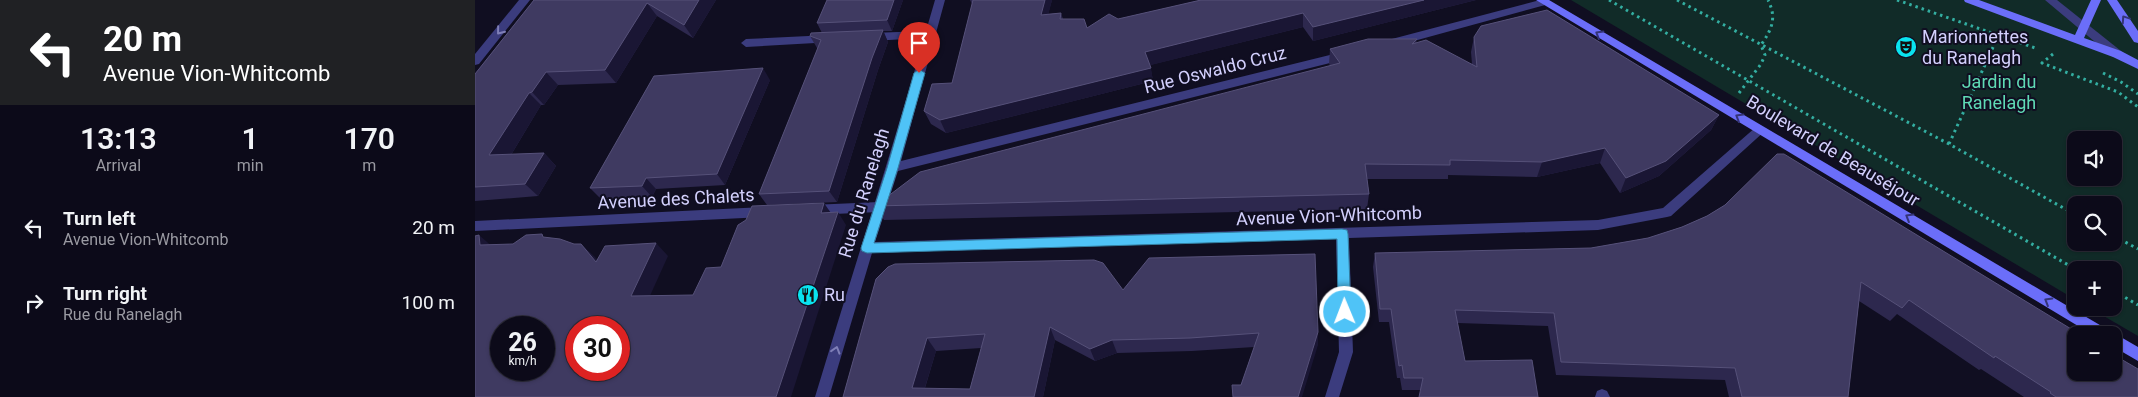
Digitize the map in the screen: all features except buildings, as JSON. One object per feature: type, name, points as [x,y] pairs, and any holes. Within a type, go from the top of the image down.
[{"type":"street","points":[[475,61],[525,0]]},
{"type":"street","name":"Rue du Ranelagh","points":[[822,397],[879,207],[893,168],[940,0]]},
{"type":"street","points":[[1969,0],[2079,39],[2117,54],[2138,66]]},
{"type":"street","points":[[2050,0],[2117,54]]},
{"type":"street","points":[[2079,39],[2096,0]]},
{"type":"street","points":[[2112,0],[2138,38]]},
{"type":"street","points":[[1381,46],[1543,1]]},
{"type":"street","name":"Boulevard de Beauséjour","points":[[1543,1],[2090,326]]},
{"type":"street","points":[[859,38],[930,34]]},
{"type":"street","points":[[746,43],[841,39]]},
{"type":"street","name":"Rue Oswaldo Cruz","points":[[893,168],[1362,51]]},
{"type":"street","name":"Avenue Vion-Whitcomb","points":[[867,248],[1598,225],[1667,212],[1760,130]]},
{"type":"street","points":[[803,210],[879,207]]},
{"type":"street","name":"Avenue des Chalets","points":[[475,226],[783,211]]},
{"type":"street","points":[[1332,397],[1345,352],[1342,234]]},
{"type":"street","points":[[2122,345],[2138,355]]},
{"type":"path","points":[[1609,0],[2067,264]]},
{"type":"path","points":[[1677,0],[1949,144],[2067,210]]},
{"type":"path","points":[[1761,45],[1773,28],[1775,12],[1768,0]]},
{"type":"path","points":[[1897,0],[2061,57]]},
{"type":"path","points":[[1949,144],[2001,30]]},
{"type":"path","points":[[1727,109],[1765,55],[1761,45]]},
{"type":"path","points":[[2053,54],[2043,63],[2118,92],[2138,107]]},
{"type":"path","points":[[2102,73],[2121,82],[2138,94]]},
{"type":"path","points":[[2122,240],[2138,249]]},
{"type":"path","points":[[2122,296],[2138,305]]},
{"type":"green space","name":"Jardin du Ranelagh","points":[[1571,0],[2138,0],[2138,336],[2104,316],[2122,316],[2122,261],[2067,261],[2067,295]]},
{"type":"place","name":"Marionnettes du Ranelagh","points":[[1906,47]]},
{"type":"place","name":"Ru","points":[[808,295]]},
{"type":"route","points":[[919,73],[893,168],[867,248],[1342,234],[1345,312]]}]
